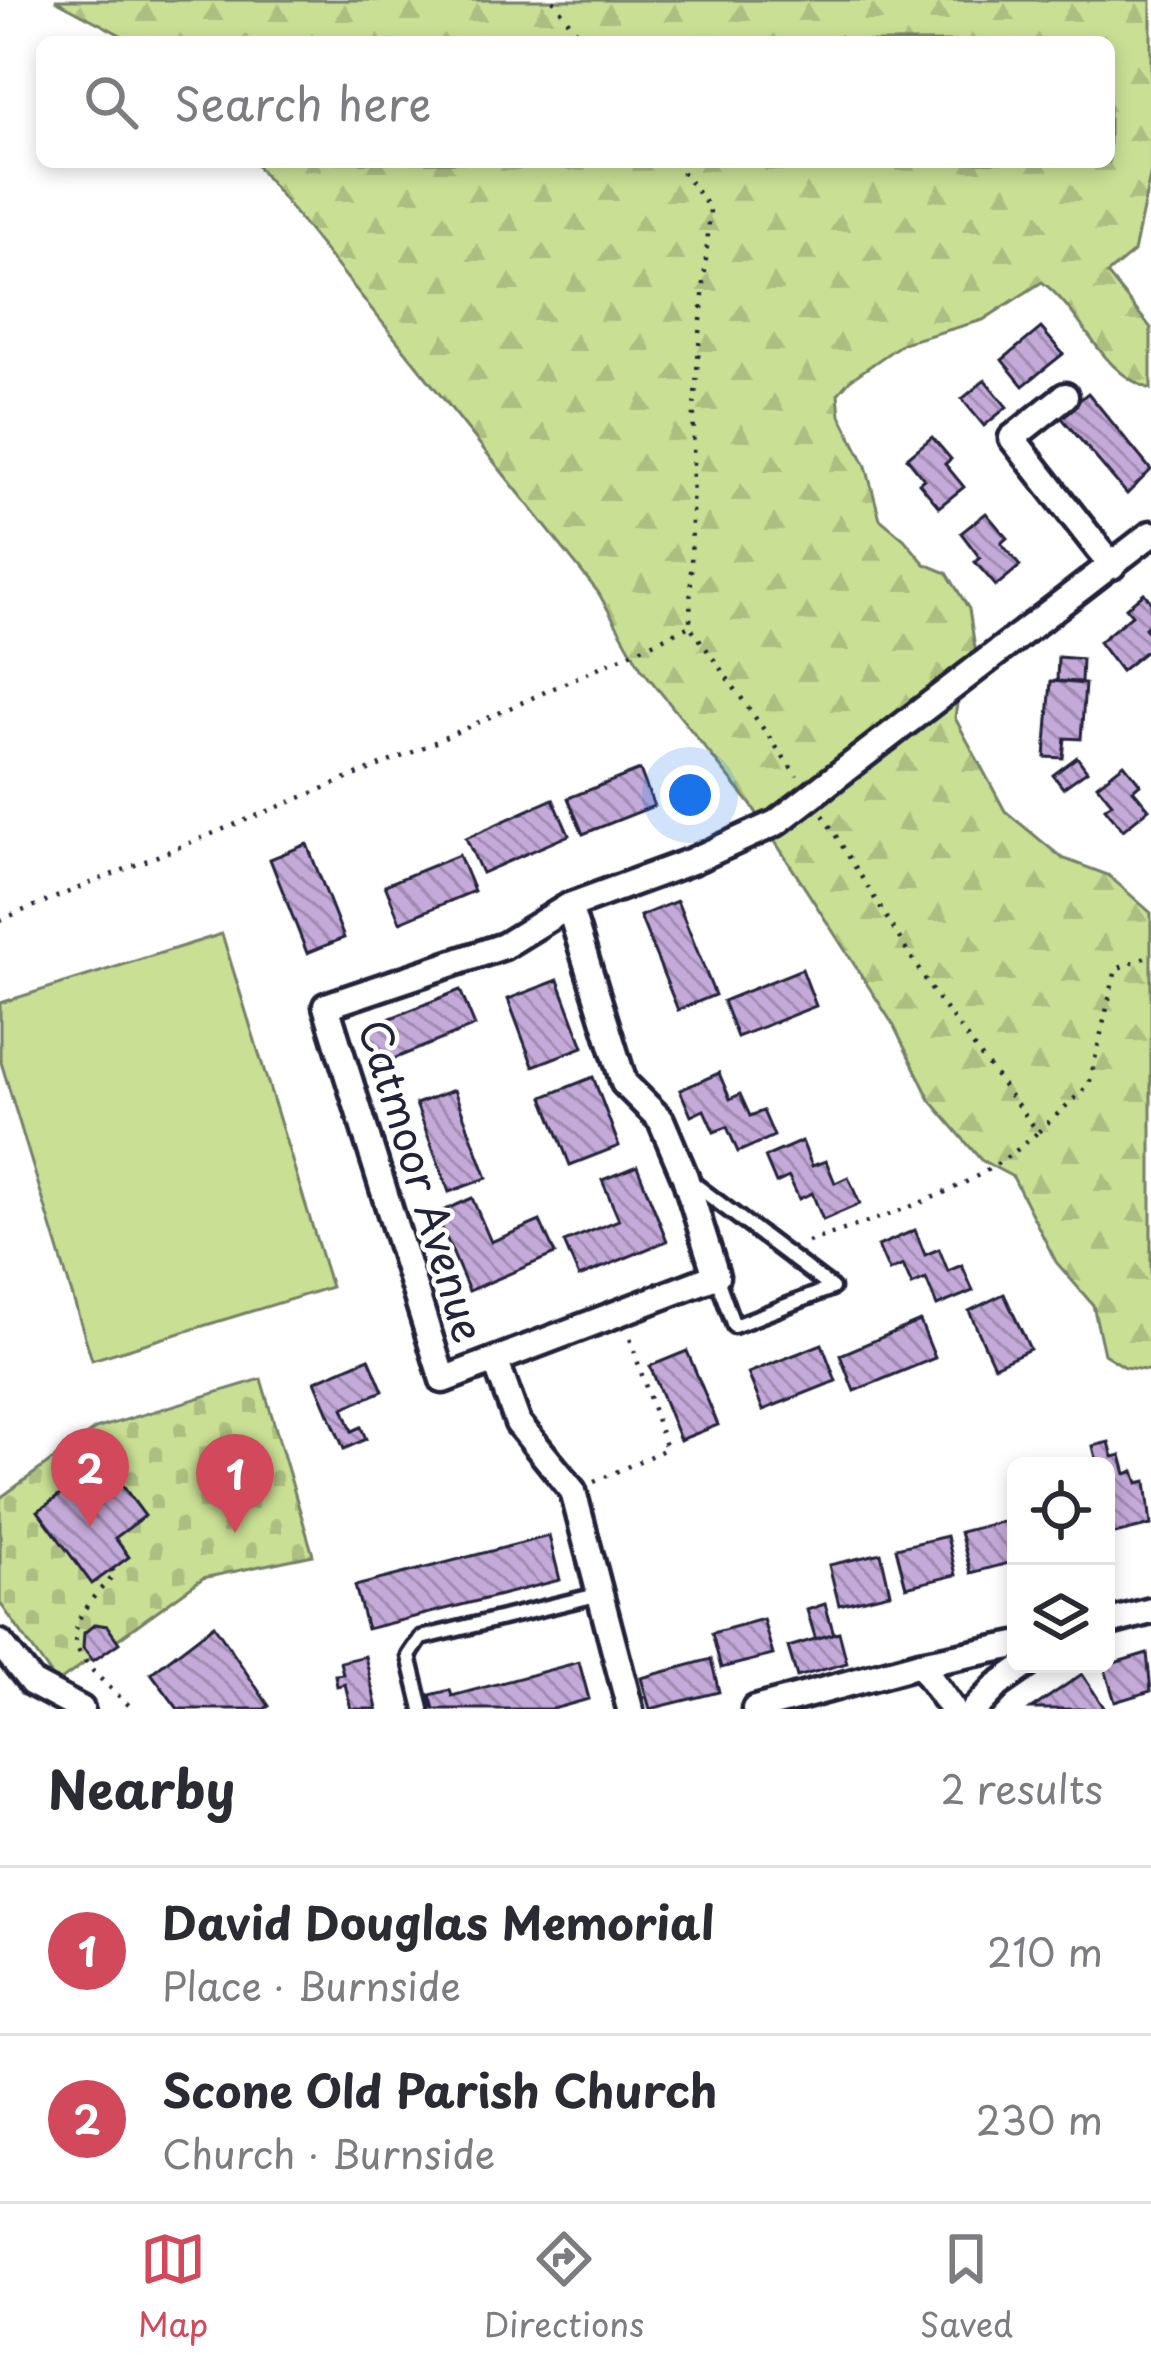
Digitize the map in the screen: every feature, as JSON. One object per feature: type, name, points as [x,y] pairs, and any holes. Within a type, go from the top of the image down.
[{"type":"street","points":[[1065,396],[1012,438],[1112,566]]},
{"type":"street","name":"Catmoor Avenue","points":[[716,1276],[442,1380],[326,1006],[504,946],[569,906],[692,861],[776,823],[1151,534]]},
{"type":"street","points":[[569,906],[624,1083],[661,1120],[685,1177],[716,1276]]},
{"type":"street","points":[[496,1362],[518,1423],[574,1491],[630,1709]]},
{"type":"street","points":[[1115,1621],[1151,1611]]},
{"type":"street","points":[[0,1642],[32,1684],[81,1709]]},
{"type":"street","points":[[755,1709],[920,1664],[1007,1647]]},
{"type":"street","points":[[920,1664],[952,1709]]},
{"type":"street","points":[[975,1709],[1015,1673]]},
{"type":"lane","points":[[685,1177],[832,1288],[734,1326],[716,1276]]},
{"type":"lane","points":[[422,1709],[409,1656],[421,1638],[601,1594]]},
{"type":"lane","points":[[0,1663],[26,1675]]},
{"type":"path","points":[[553,0],[580,36]]},
{"type":"path","points":[[679,168],[710,209],[694,408],[691,626],[811,796],[934,994],[1038,1132]]},
{"type":"path","points":[[0,920],[413,752],[691,626]]},
{"type":"path","points":[[783,1251],[932,1201],[1011,1158],[1089,1085],[1117,969],[1151,955]]},
{"type":"path","points":[[574,1491],[666,1449],[622,1313]]},
{"type":"path","points":[[112,1569],[115,1575],[91,1598],[74,1634],[84,1664],[133,1709]]},
{"type":"green space","points":[[55,0],[1151,0],[1151,171],[1134,252],[1107,274],[1151,328],[1151,389],[1118,370],[1042,282],[983,320],[903,343],[850,380],[838,394],[840,415],[866,466],[880,519],[925,564],[947,573],[969,609],[976,654],[958,697],[955,718],[1005,811],[1062,858],[1108,875],[1151,913],[1151,1371],[1125,1367],[1104,1354],[1093,1305],[1056,1262],[1013,1177],[981,1160],[930,1100],[894,1026],[752,806],[641,668],[598,592],[259,168],[1115,168],[1115,36],[123,36]]},
{"type":"green space","points":[[222,934],[331,1287],[92,1360],[0,1059],[0,1003]]},
{"type":"green space","points":[[261,1379],[313,1555],[203,1578],[57,1683],[0,1603],[0,1498],[95,1429]]},
{"type":"building","points":[[1041,328],[1063,354],[1023,386],[1002,360]]},
{"type":"building","points":[[985,380],[1007,407],[984,426],[962,399]]},
{"type":"building","points":[[1088,393],[1151,470],[1127,494],[1060,416]]},
{"type":"building","points":[[932,437],[951,459],[945,464],[964,487],[939,507],[919,483],[924,479],[907,458]]},
{"type":"building","points":[[986,513],[1007,538],[1001,543],[1020,566],[996,586],[975,562],[980,558],[961,533]]},
{"type":"building","points":[[1144,593],[1151,602],[1151,623],[1145,628],[1151,647],[1121,671],[1099,642],[1132,615],[1126,608]]},
{"type":"building","points":[[1058,657],[1082,659],[1081,682],[1057,681]]},
{"type":"building","points":[[1051,681],[1085,684],[1081,739],[1065,738],[1063,758],[1045,757]]},
{"type":"building","points":[[1077,757],[1087,771],[1063,788],[1053,775]]},
{"type":"building","points":[[1124,764],[1140,784],[1133,790],[1149,809],[1123,830],[1105,808],[1112,803],[1097,785]]},
{"type":"building","points":[[640,770],[654,806],[583,834],[568,798]]},
{"type":"building","points":[[553,799],[569,835],[482,873],[466,838]]},
{"type":"building","points":[[307,844],[344,938],[307,953],[270,859]]},
{"type":"building","points":[[459,855],[474,891],[400,922],[385,885]]},
{"type":"building","points":[[677,901],[715,995],[678,1010],[640,916]]},
{"type":"building","points":[[802,969],[816,1006],[737,1037],[723,1001]]},
{"type":"building","points":[[558,980],[583,1047],[533,1066],[508,999]]},
{"type":"building","points":[[460,990],[475,1026],[381,1064],[366,1028]]},
{"type":"building","points":[[719,1073],[730,1099],[740,1094],[750,1116],[763,1111],[774,1136],[738,1152],[727,1127],[714,1132],[704,1110],[691,1116],[680,1090]]},
{"type":"building","points":[[593,1077],[619,1146],[570,1165],[543,1097]]},
{"type":"building","points":[[454,1090],[487,1178],[449,1192],[416,1104]]},
{"type":"building","points":[[802,1141],[812,1166],[826,1161],[835,1183],[848,1177],[860,1204],[823,1220],[812,1193],[799,1199],[789,1177],[776,1183],[765,1157]]},
{"type":"building","points":[[637,1166],[667,1241],[579,1277],[564,1242],[619,1220],[602,1180]]},
{"type":"building","points":[[472,1198],[491,1242],[540,1221],[555,1254],[469,1291],[436,1214]]},
{"type":"building","points":[[915,1230],[925,1255],[939,1249],[948,1271],[962,1265],[973,1291],[937,1306],[926,1279],[912,1285],[903,1265],[889,1271],[878,1246]]},
{"type":"building","points":[[1004,1294],[1030,1349],[994,1366],[969,1311]]},
{"type":"building","points":[[920,1321],[935,1358],[854,1391],[840,1355]]},
{"type":"building","points":[[822,1344],[836,1381],[763,1410],[748,1373]]},
{"type":"building","points":[[687,1351],[718,1425],[680,1440],[650,1366]]},
{"type":"building","points":[[369,1358],[383,1391],[343,1408],[352,1431],[361,1427],[366,1439],[344,1449],[315,1381]]},
{"type":"building","points":[[1109,1442],[1113,1457],[1096,1457],[1093,1446]]},
{"type":"building","points":[[1121,1455],[1126,1474],[1134,1471],[1138,1483],[1146,1481],[1151,1525],[1115,1534],[1113,1457]]},
{"type":"building","points":[[119,1481],[145,1516],[115,1538],[129,1557],[92,1584],[38,1511],[74,1485],[88,1504]]},
{"type":"building","points":[[1007,1520],[1007,1563],[971,1573],[960,1532]]},
{"type":"building","points":[[549,1536],[560,1580],[367,1629],[355,1586]]},
{"type":"building","points":[[947,1536],[956,1575],[906,1587],[896,1548]]},
{"type":"building","points":[[881,1553],[890,1593],[839,1605],[829,1565]]},
{"type":"building","points":[[825,1604],[834,1634],[816,1640],[807,1610]]},
{"type":"building","points":[[763,1619],[773,1655],[721,1668],[712,1633]]},
{"type":"building","points":[[95,1624],[107,1626],[119,1643],[93,1661],[83,1648],[84,1633]]},
{"type":"building","points":[[214,1625],[269,1706],[178,1709],[151,1673]]},
{"type":"building","points":[[839,1632],[847,1663],[797,1677],[788,1647]]},
{"type":"building","points":[[1147,1653],[1151,1691],[1115,1702],[1106,1673],[1115,1673],[1115,1663]]},
{"type":"building","points":[[365,1656],[377,1709],[351,1709],[345,1684],[337,1686],[335,1675],[343,1674],[340,1662]]},
{"type":"building","points":[[711,1659],[719,1692],[650,1709],[641,1678]]},
{"type":"building","points":[[579,1662],[589,1699],[553,1709],[434,1709],[430,1695],[450,1690],[452,1696]]},
{"type":"building","points":[[1082,1674],[1105,1709],[1031,1709]]},
{"type":"place","name":"Scone Old Parish Church","points":[[90,1527]]},
{"type":"place","name":"David Douglas Memorial","points":[[235,1533]]}]
